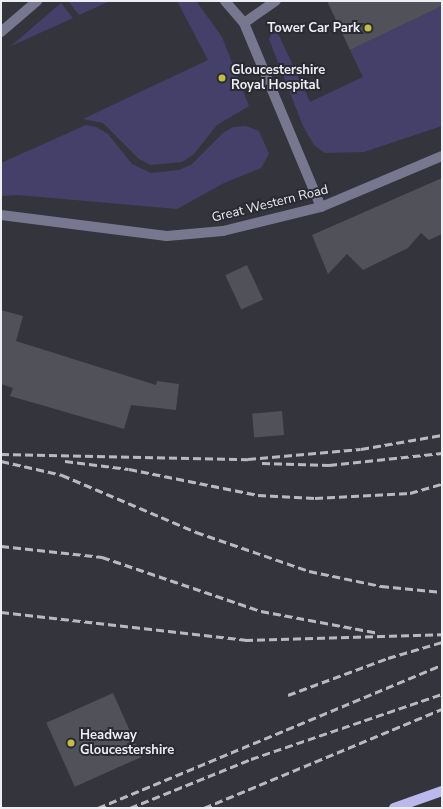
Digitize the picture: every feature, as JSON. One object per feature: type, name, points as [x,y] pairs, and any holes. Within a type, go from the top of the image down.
[{"type":"main road","points":[[394,808],[442,791]]},
{"type":"street","points":[[1,32],[37,1]]},
{"type":"street","points":[[225,1],[244,23],[321,207]]},
{"type":"street","points":[[244,23],[276,1]]},
{"type":"street","name":"Great Western Road","points":[[1,215],[167,236],[223,231],[321,207],[442,156]]},
{"type":"shaded area","points":[[68,1],[110,1],[79,15]]},
{"type":"shaded area","points":[[177,1],[196,1],[222,37],[249,106],[217,125],[194,154],[182,162],[151,165],[139,159],[103,123],[83,119],[208,60]]},
{"type":"shaded area","points":[[61,3],[73,18],[11,46]]},
{"type":"shaded area","points":[[442,6],[442,126],[364,152],[325,153],[314,145],[303,126],[269,39],[275,27],[310,102],[363,77],[350,50]]},
{"type":"shaded area","points":[[86,125],[96,127],[108,134],[132,164],[151,173],[179,170],[191,165],[223,133],[233,127],[246,126],[259,131],[269,154],[261,168],[224,183],[177,209],[18,195],[1,196],[1,163]]},
{"type":"building","name":"Tower Car Park","points":[[327,1],[442,1],[442,6],[350,50]]},
{"type":"building","points":[[442,178],[442,234],[429,240],[421,233],[408,248],[363,270],[347,254],[328,274],[312,235]]},
{"type":"building","points":[[247,265],[263,299],[241,310],[225,275]]},
{"type":"building","points":[[1,310],[23,316],[16,341],[156,385],[157,381],[179,384],[176,410],[131,405],[124,429],[10,396],[13,388],[1,384]]},
{"type":"building","points":[[282,411],[284,435],[254,438],[252,414]]},
{"type":"building","points":[[113,693],[141,757],[75,787],[46,723]]},
{"type":"railway","points":[[1,454],[248,459],[361,449],[442,435]]},
{"type":"railway","points":[[262,463],[329,465],[442,453]]},
{"type":"railway","points":[[1,461],[62,475],[196,532],[309,571],[381,586],[442,592]]},
{"type":"railway","points":[[65,461],[129,469],[258,495],[315,498],[410,493],[442,484]]},
{"type":"railway","points":[[1,546],[102,557],[261,611],[379,633]]},
{"type":"railway","points":[[1,612],[245,640],[442,634]]},
{"type":"railway","points":[[288,695],[388,658],[442,642]]},
{"type":"railway","points":[[98,808],[442,665]]},
{"type":"railway","points":[[130,808],[251,759],[442,694]]},
{"type":"railway","points":[[204,808],[442,709]]},
{"type":"place","name":"Tower Car Park","points":[[368,28]]},
{"type":"place","name":"Gloucestershire Royal Hospital","points":[[222,78]]},
{"type":"place","name":"Headway Gloucestershire","points":[[71,743]]}]
